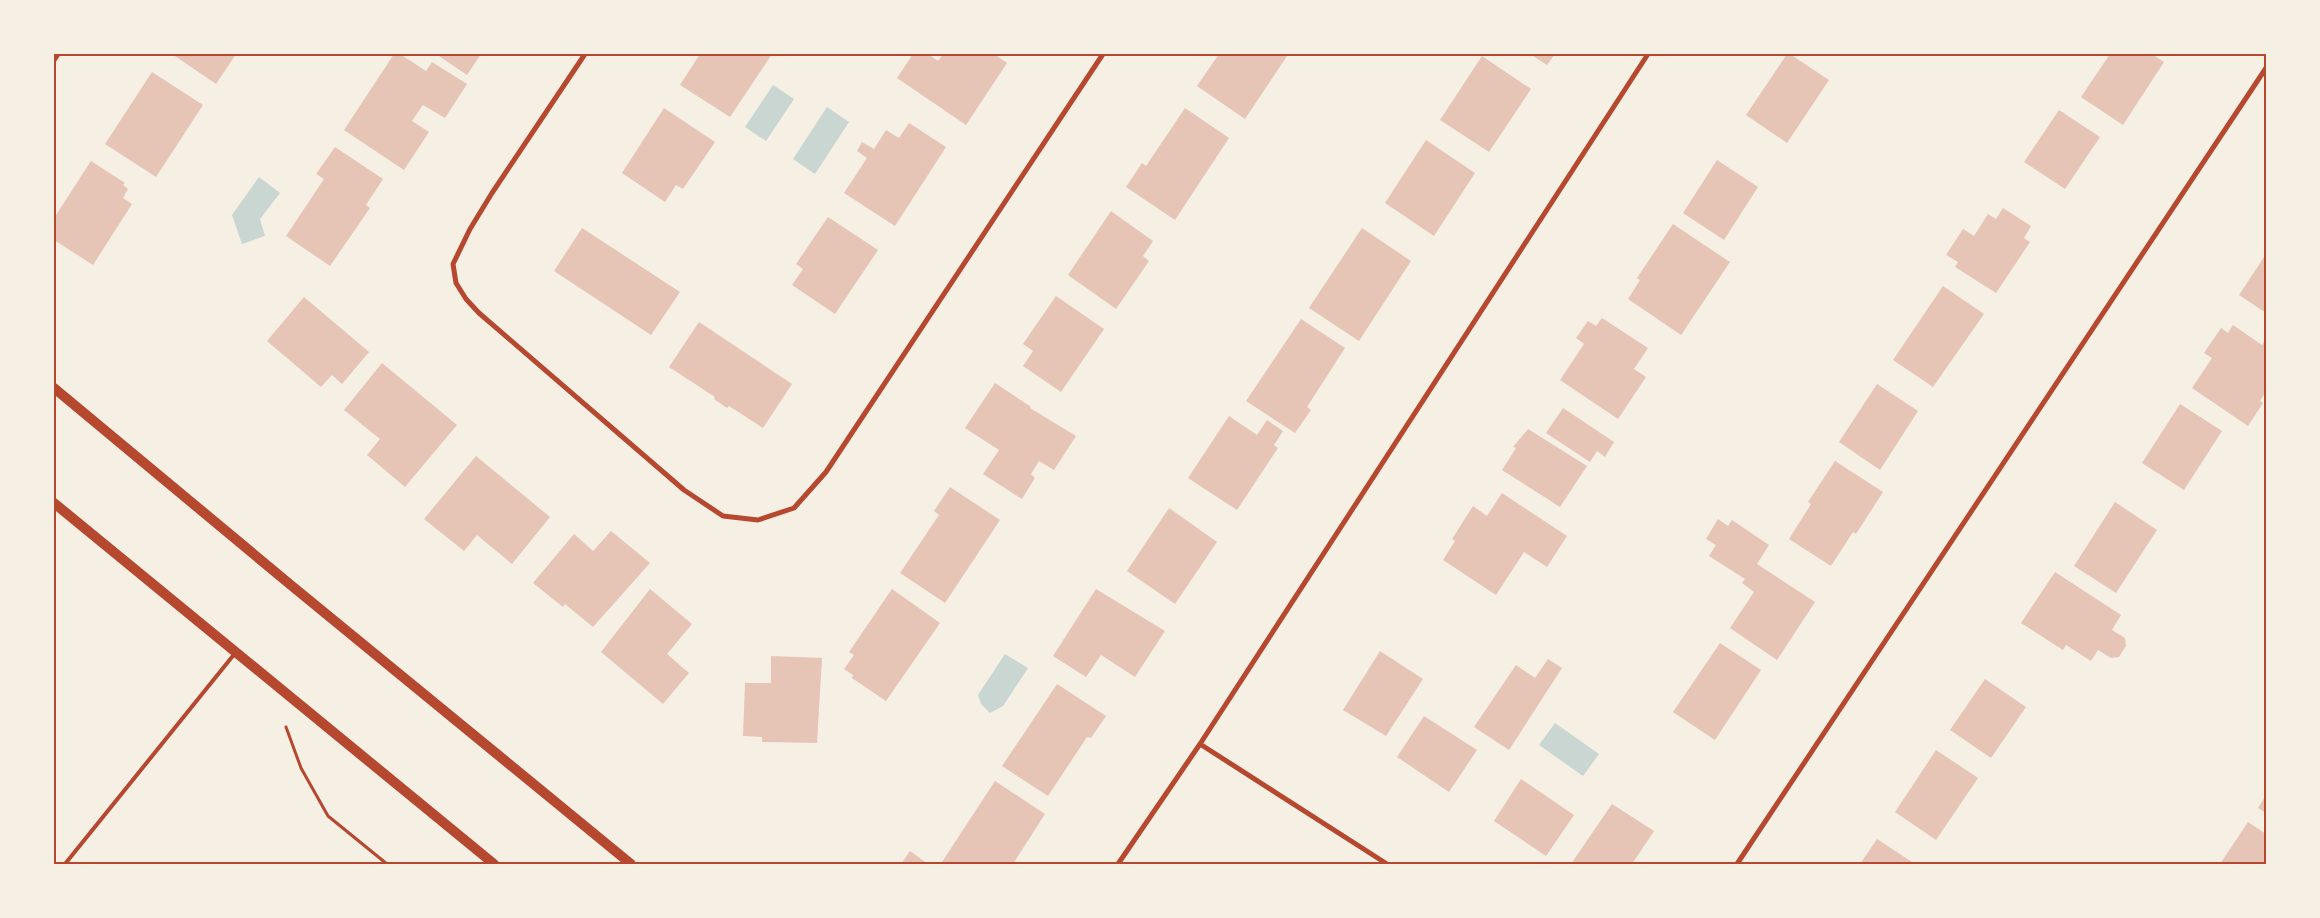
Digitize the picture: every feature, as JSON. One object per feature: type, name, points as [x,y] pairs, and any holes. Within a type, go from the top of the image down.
[{"type":"main road","points":[[54,388],[631,864]]},
{"type":"main road","points":[[54,503],[494,864]]},
{"type":"street","points":[[54,60],[58,54]]},
{"type":"street","points":[[585,54],[470,230],[453,264],[456,283],[466,299],[479,313],[684,490],[723,516],[758,520],[794,508],[826,472],[1103,54]]},
{"type":"street","points":[[1118,864],[1200,744],[1648,54]]},
{"type":"street","points":[[1737,864],[2266,68]]},
{"type":"street","points":[[1200,744],[1387,864]]},
{"type":"lane","points":[[64,864],[236,652]]},
{"type":"path","points":[[290,740],[314,793],[328,816],[387,864]]},
{"type":"shaded area","points":[[773,85],[794,99],[766,141],[745,127]]},
{"type":"shaded area","points":[[827,107],[849,122],[815,174],[793,159]]},
{"type":"shaded area","points":[[259,177],[280,193],[260,219],[265,236],[242,244],[232,215]]},
{"type":"shaded area","points":[[1005,654],[1028,668],[1003,706],[990,713],[981,704],[978,695]]},
{"type":"shaded area","points":[[1555,723],[1599,754],[1583,776],[1539,745]]},
{"type":"building","points":[[172,54],[236,54],[216,84]]},
{"type":"building","points":[[394,54],[400,54],[426,71],[432,62],[467,84],[445,118],[423,105],[412,121],[429,132],[404,170],[344,130]]},
{"type":"building","points":[[436,54],[481,54],[467,75]]},
{"type":"building","points":[[700,54],[772,54],[730,117],[680,85]]},
{"type":"building","points":[[913,54],[928,54],[938,61],[943,54],[994,54],[1007,63],[966,125],[897,78]]},
{"type":"building","points":[[1219,54],[1283,54],[1287,56],[1245,119],[1197,86]]},
{"type":"building","points":[[1530,54],[1555,54],[1547,65]]},
{"type":"building","points":[[1787,54],[1790,54],[1829,80],[1787,143],[1746,115]]},
{"type":"building","points":[[2110,54],[2152,54],[2164,62],[2123,125],[2081,97]]},
{"type":"building","points":[[1482,56],[1531,89],[1489,152],[1440,120]]},
{"type":"building","points":[[152,72],[203,105],[156,177],[105,144]]},
{"type":"building","points":[[664,108],[715,142],[683,189],[676,185],[665,202],[622,173]]},
{"type":"building","points":[[1185,108],[1229,138],[1175,220],[1126,187],[1142,163],[1146,166]]},
{"type":"building","points":[[2059,110],[2100,137],[2065,189],[2024,162]]},
{"type":"building","points":[[909,123],[946,147],[895,226],[844,193],[867,158],[857,151],[862,142],[874,149],[886,130],[899,138]]},
{"type":"building","points":[[1426,140],[1475,173],[1434,236],[1385,203]]},
{"type":"building","points":[[335,147],[383,179],[366,205],[370,208],[330,266],[286,236],[324,179],[316,174]]},
{"type":"building","points":[[1717,160],[1758,187],[1724,240],[1683,213]]},
{"type":"building","points":[[91,161],[125,183],[123,185],[128,189],[123,198],[132,204],[93,265],[54,240],[54,218]]},
{"type":"building","points":[[2003,208],[2031,226],[2024,238],[2030,242],[1996,293],[1955,267],[1958,262],[1946,255],[1963,229],[1974,236],[1988,214],[1996,219]]},
{"type":"building","points":[[1111,211],[1153,241],[1143,256],[1149,261],[1116,309],[1068,275]]},
{"type":"building","points":[[828,217],[878,250],[835,314],[792,285],[803,269],[796,264]]},
{"type":"building","points":[[1673,224],[1730,262],[1681,335],[1628,299],[1640,280],[1637,278]]},
{"type":"building","points":[[582,228],[680,292],[651,335],[554,271]]},
{"type":"building","points":[[1362,228],[1411,261],[1359,341],[1309,308]]},
{"type":"building","points":[[2266,254],[2266,313],[2239,295]]},
{"type":"building","points":[[1943,286],[1984,314],[1933,387],[1893,360]]},
{"type":"building","points":[[1056,296],[1104,329],[1061,392],[1023,366],[1033,351],[1023,344]]},
{"type":"building","points":[[304,297],[369,352],[342,384],[332,375],[321,387],[267,341]]},
{"type":"building","points":[[1602,318],[1648,348],[1634,369],[1646,377],[1618,419],[1560,380],[1584,344],[1576,338],[1588,321],[1596,326]]},
{"type":"building","points":[[1301,319],[1345,348],[1307,407],[1311,410],[1295,433],[1246,401]]},
{"type":"building","points":[[699,322],[792,384],[763,428],[729,406],[727,408],[714,399],[715,397],[669,367]]},
{"type":"building","points":[[2233,325],[2262,345],[2266,339],[2266,391],[2260,401],[2263,403],[2248,426],[2192,388],[2212,358],[2204,353],[2221,328],[2228,333]]},
{"type":"building","points":[[382,363],[457,425],[405,487],[367,455],[380,439],[344,410]]},
{"type":"building","points":[[995,383],[1030,408],[1076,436],[1054,470],[1039,461],[1031,474],[1035,478],[1022,499],[983,474],[999,450],[965,428]]},
{"type":"building","points":[[1877,384],[1918,411],[1880,470],[1839,442]]},
{"type":"building","points":[[2180,404],[2222,431],[2184,490],[2142,463]]},
{"type":"building","points":[[1563,408],[1614,442],[1605,457],[1597,451],[1590,462],[1546,433]]},
{"type":"building","points":[[1229,416],[1257,435],[1267,420],[1283,431],[1274,445],[1278,448],[1237,510],[1188,478]]},
{"type":"building","points":[[1528,429],[1587,466],[1560,507],[1502,470],[1516,448],[1513,447]]},
{"type":"building","points":[[476,456],[550,517],[512,564],[477,535],[464,551],[424,519]]},
{"type":"building","points":[[1835,461],[1883,492],[1856,534],[1853,532],[1831,566],[1789,539],[1811,504],[1808,502]]},
{"type":"building","points":[[950,487],[1000,520],[945,603],[900,573],[939,515],[934,511]]},
{"type":"building","points":[[1502,493],[1567,536],[1547,567],[1524,552],[1496,595],[1443,560],[1455,541],[1452,539],[1473,506],[1487,516]]},
{"type":"building","points":[[2115,502],[2157,530],[2116,593],[2074,566]]},
{"type":"building","points":[[1169,508],[1217,542],[1175,604],[1127,571]]},
{"type":"building","points":[[1718,519],[1728,526],[1732,520],[1769,545],[1757,564],[1815,602],[1777,660],[1730,628],[1754,592],[1742,583],[1745,579],[1709,556],[1716,545],[1706,539]]},
{"type":"building","points":[[611,531],[650,563],[593,627],[565,604],[563,607],[533,583],[574,534],[593,551]]},
{"type":"building","points":[[2055,572],[2121,615],[2112,630],[2125,638],[2126,646],[2119,657],[2111,658],[2098,650],[2091,661],[2066,645],[2063,650],[2021,623]]},
{"type":"building","points":[[650,589],[692,624],[667,654],[689,673],[663,704],[601,652]]},
{"type":"building","points":[[892,589],[940,623],[886,701],[852,678],[853,675],[844,669],[854,655],[849,652]]},
{"type":"building","points":[[1096,589],[1165,631],[1135,677],[1101,655],[1086,677],[1053,656]]},
{"type":"building","points":[[1720,643],[1761,670],[1715,740],[1673,712]]},
{"type":"building","points":[[1380,651],[1423,679],[1386,736],[1343,710]]},
{"type":"building","points":[[771,656],[822,658],[817,743],[762,742],[762,737],[743,736],[745,683],[771,683]]},
{"type":"building","points":[[1548,659],[1562,668],[1509,750],[1474,727],[1516,665],[1535,678]]},
{"type":"building","points":[[1985,679],[2026,707],[1991,758],[1950,730]]},
{"type":"building","points":[[1057,684],[1106,716],[1091,738],[1087,737],[1048,796],[1002,766]]},
{"type":"building","points":[[1424,716],[1477,750],[1449,792],[1397,757]]},
{"type":"building","points":[[1936,750],[1978,778],[1936,840],[1895,812]]},
{"type":"building","points":[[1521,779],[1574,815],[1546,856],[1494,821]]},
{"type":"building","points":[[995,781],[1045,814],[1013,864],[946,864],[942,862]]},
{"type":"building","points":[[2266,795],[2266,813],[2258,808]]},
{"type":"building","points":[[1612,804],[1654,831],[1632,864],[1578,864],[1573,861]]},
{"type":"building","points":[[2248,822],[2266,834],[2266,864],[2220,864]]},
{"type":"building","points":[[1877,839],[1915,864],[1860,864]]},
{"type":"building","points":[[910,851],[928,864],[901,864]]}]
